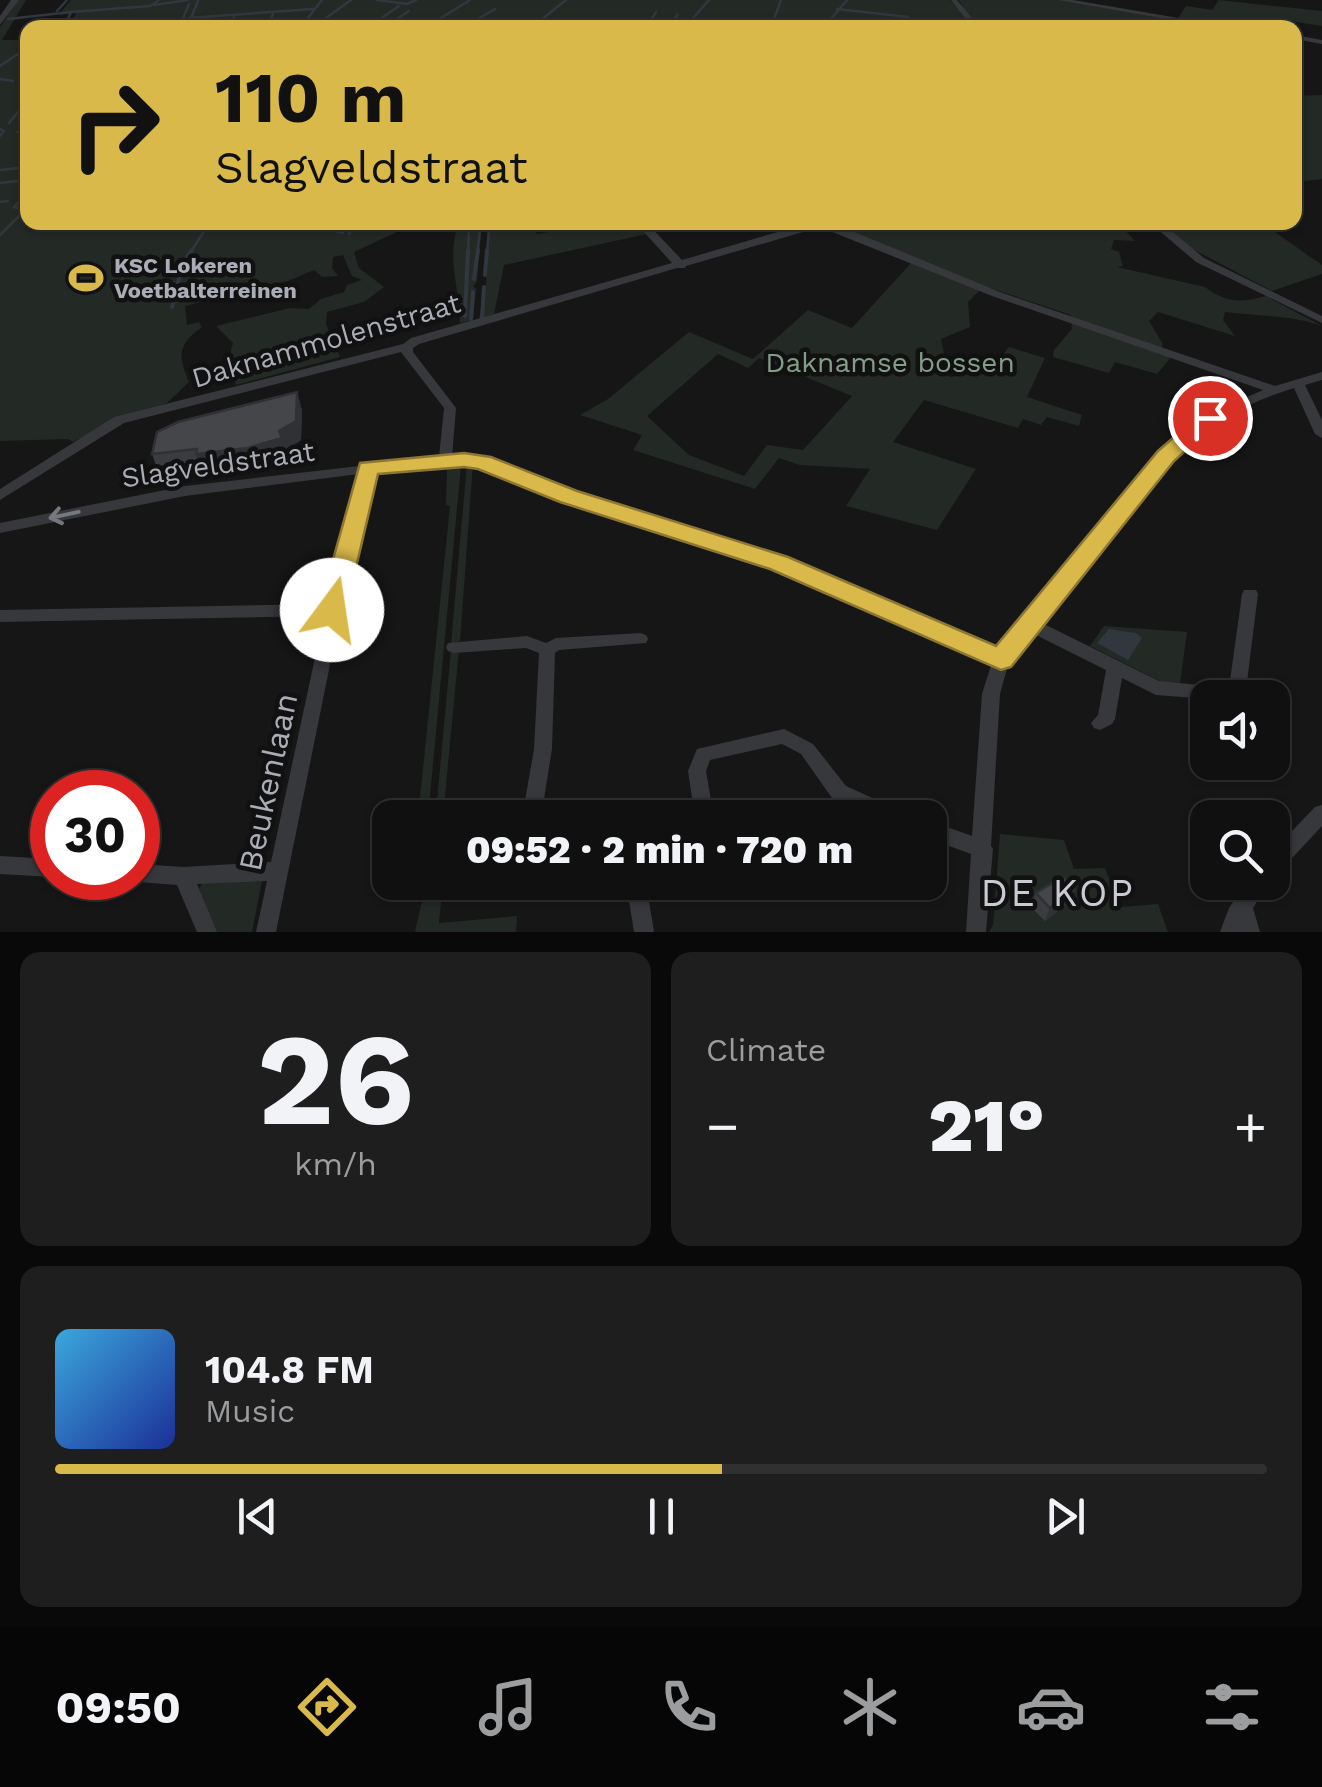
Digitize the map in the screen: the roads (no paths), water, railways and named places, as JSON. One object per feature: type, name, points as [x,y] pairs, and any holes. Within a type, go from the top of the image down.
[{"type":"street","points":[[0,22],[15,0]]},
{"type":"street","points":[[954,0],[970,20]]},
{"type":"street","points":[[1061,0],[1185,20]]},
{"type":"street","points":[[1302,39],[1322,42]]},
{"type":"street","points":[[1302,45],[1308,40]]},
{"type":"street","points":[[647,230],[681,266]]},
{"type":"street","name":"Daknammolenstraat","points":[[0,494],[119,420],[408,347],[414,342],[801,230]]},
{"type":"street","points":[[841,230],[1011,300],[1273,389]]},
{"type":"street","points":[[1162,230],[1200,260],[1322,320]]},
{"type":"street","points":[[408,347],[407,352],[450,408],[445,460]]},
{"type":"street","points":[[976,932],[991,694],[1001,659],[1181,440],[1227,408],[1273,389],[1322,376]]},
{"type":"street","points":[[1297,382],[1321,431]]},
{"type":"street","name":"Slagveldstraat","points":[[0,528],[185,491],[445,460],[483,462],[568,497],[779,563],[1001,659]]},
{"type":"street","name":"Beukenlaan","points":[[266,932],[332,610],[368,468]]},
{"type":"street","points":[[1238,680],[1250,594]]},
{"type":"street","points":[[0,616],[332,610]]},
{"type":"street","points":[[1029,624],[1156,688],[1190,691]]},
{"type":"street","points":[[546,650],[556,644],[640,639]]},
{"type":"street","points":[[454,647],[527,642],[546,650]]},
{"type":"street","points":[[534,800],[542,750],[546,650]]},
{"type":"street","points":[[1100,723],[1106,719],[1115,668]]},
{"type":"street","points":[[702,800],[697,772],[704,754],[784,736],[802,744],[839,792],[857,800]]},
{"type":"street","points":[[1290,847],[1322,813]]},
{"type":"street","points":[[947,836],[983,849]]},
{"type":"street","points":[[0,865],[30,867]]},
{"type":"street","points":[[160,874],[280,871]]},
{"type":"street","points":[[183,876],[207,932]]},
{"type":"street","points":[[639,900],[644,932]]},
{"type":"street","points":[[1230,932],[1246,900]]},
{"type":"street","points":[[1242,905],[1250,932]]},
{"type":"waterway","points":[[57,11],[67,0]]},
{"type":"waterway","points":[[71,12],[150,6],[159,0]]},
{"type":"waterway","points":[[154,5],[188,0]]},
{"type":"waterway","points":[[306,20],[322,0]]},
{"type":"waterway","points":[[323,20],[351,0]]},
{"type":"waterway","points":[[377,0],[407,4],[416,0]]},
{"type":"waterway","points":[[438,20],[470,0]]},
{"type":"waterway","points":[[541,20],[566,0]]},
{"type":"waterway","points":[[694,17],[709,0]]},
{"type":"waterway","points":[[774,20],[781,0]]},
{"type":"waterway","points":[[839,9],[847,0]]},
{"type":"waterway","points":[[191,18],[198,1]]},
{"type":"waterway","points":[[182,20],[189,4]]},
{"type":"waterway","points":[[379,20],[399,6]]},
{"type":"waterway","points":[[191,18],[313,9]]},
{"type":"waterway","points":[[476,20],[495,9]]},
{"type":"waterway","points":[[830,20],[839,9]]},
{"type":"waterway","points":[[839,9],[908,17]]},
{"type":"waterway","points":[[395,20],[409,11]]},
{"type":"waterway","points":[[8,19],[71,12]]},
{"type":"waterway","points":[[68,20],[71,12]]},
{"type":"waterway","points":[[651,20],[656,12]]},
{"type":"waterway","points":[[270,20],[273,14]]},
{"type":"waterway","points":[[674,20],[678,14]]},
{"type":"waterway","points":[[440,19],[451,20]]},
{"type":"waterway","points":[[0,66],[20,52]]},
{"type":"waterway","points":[[0,79],[13,81]]},
{"type":"waterway","points":[[9,123],[20,110]]},
{"type":"waterway","points":[[0,129],[4,131],[0,136]]},
{"type":"waterway","points":[[0,170],[20,168]]},
{"type":"waterway","points":[[0,183],[20,181]]},
{"type":"waterway","points":[[0,202],[8,201]]},
{"type":"waterway","points":[[20,201],[14,207],[20,209]]},
{"type":"waterway","points":[[0,235],[20,215]]},
{"type":"waterway","points":[[191,251],[205,230]]},
{"type":"waterway","points":[[332,230],[343,233]]},
{"type":"waterway","points":[[349,234],[351,230]]},
{"type":"waterway","points":[[468,253],[469,230]]},
{"type":"waterway","points":[[487,253],[489,230]]},
{"type":"waterway","points":[[477,253],[480,231]]},
{"type":"waterway","points":[[465,316],[468,250]]},
{"type":"waterway","points":[[474,279],[478,250]]},
{"type":"waterway","points":[[485,275],[487,250]]},
{"type":"waterway","points":[[172,307],[183,263],[191,251]]},
{"type":"waterway","points":[[482,318],[484,287]]},
{"type":"waterway","points":[[471,319],[473,292]]},
{"type":"place","name":"KSC Lokeren Voetbalterreinen","points":[[86,278]]},
{"type":"district","name":"DE KOP","points":[[1058,893]]},
{"type":"park label","name":"Daknamse bossen","points":[[890,362]]}]
